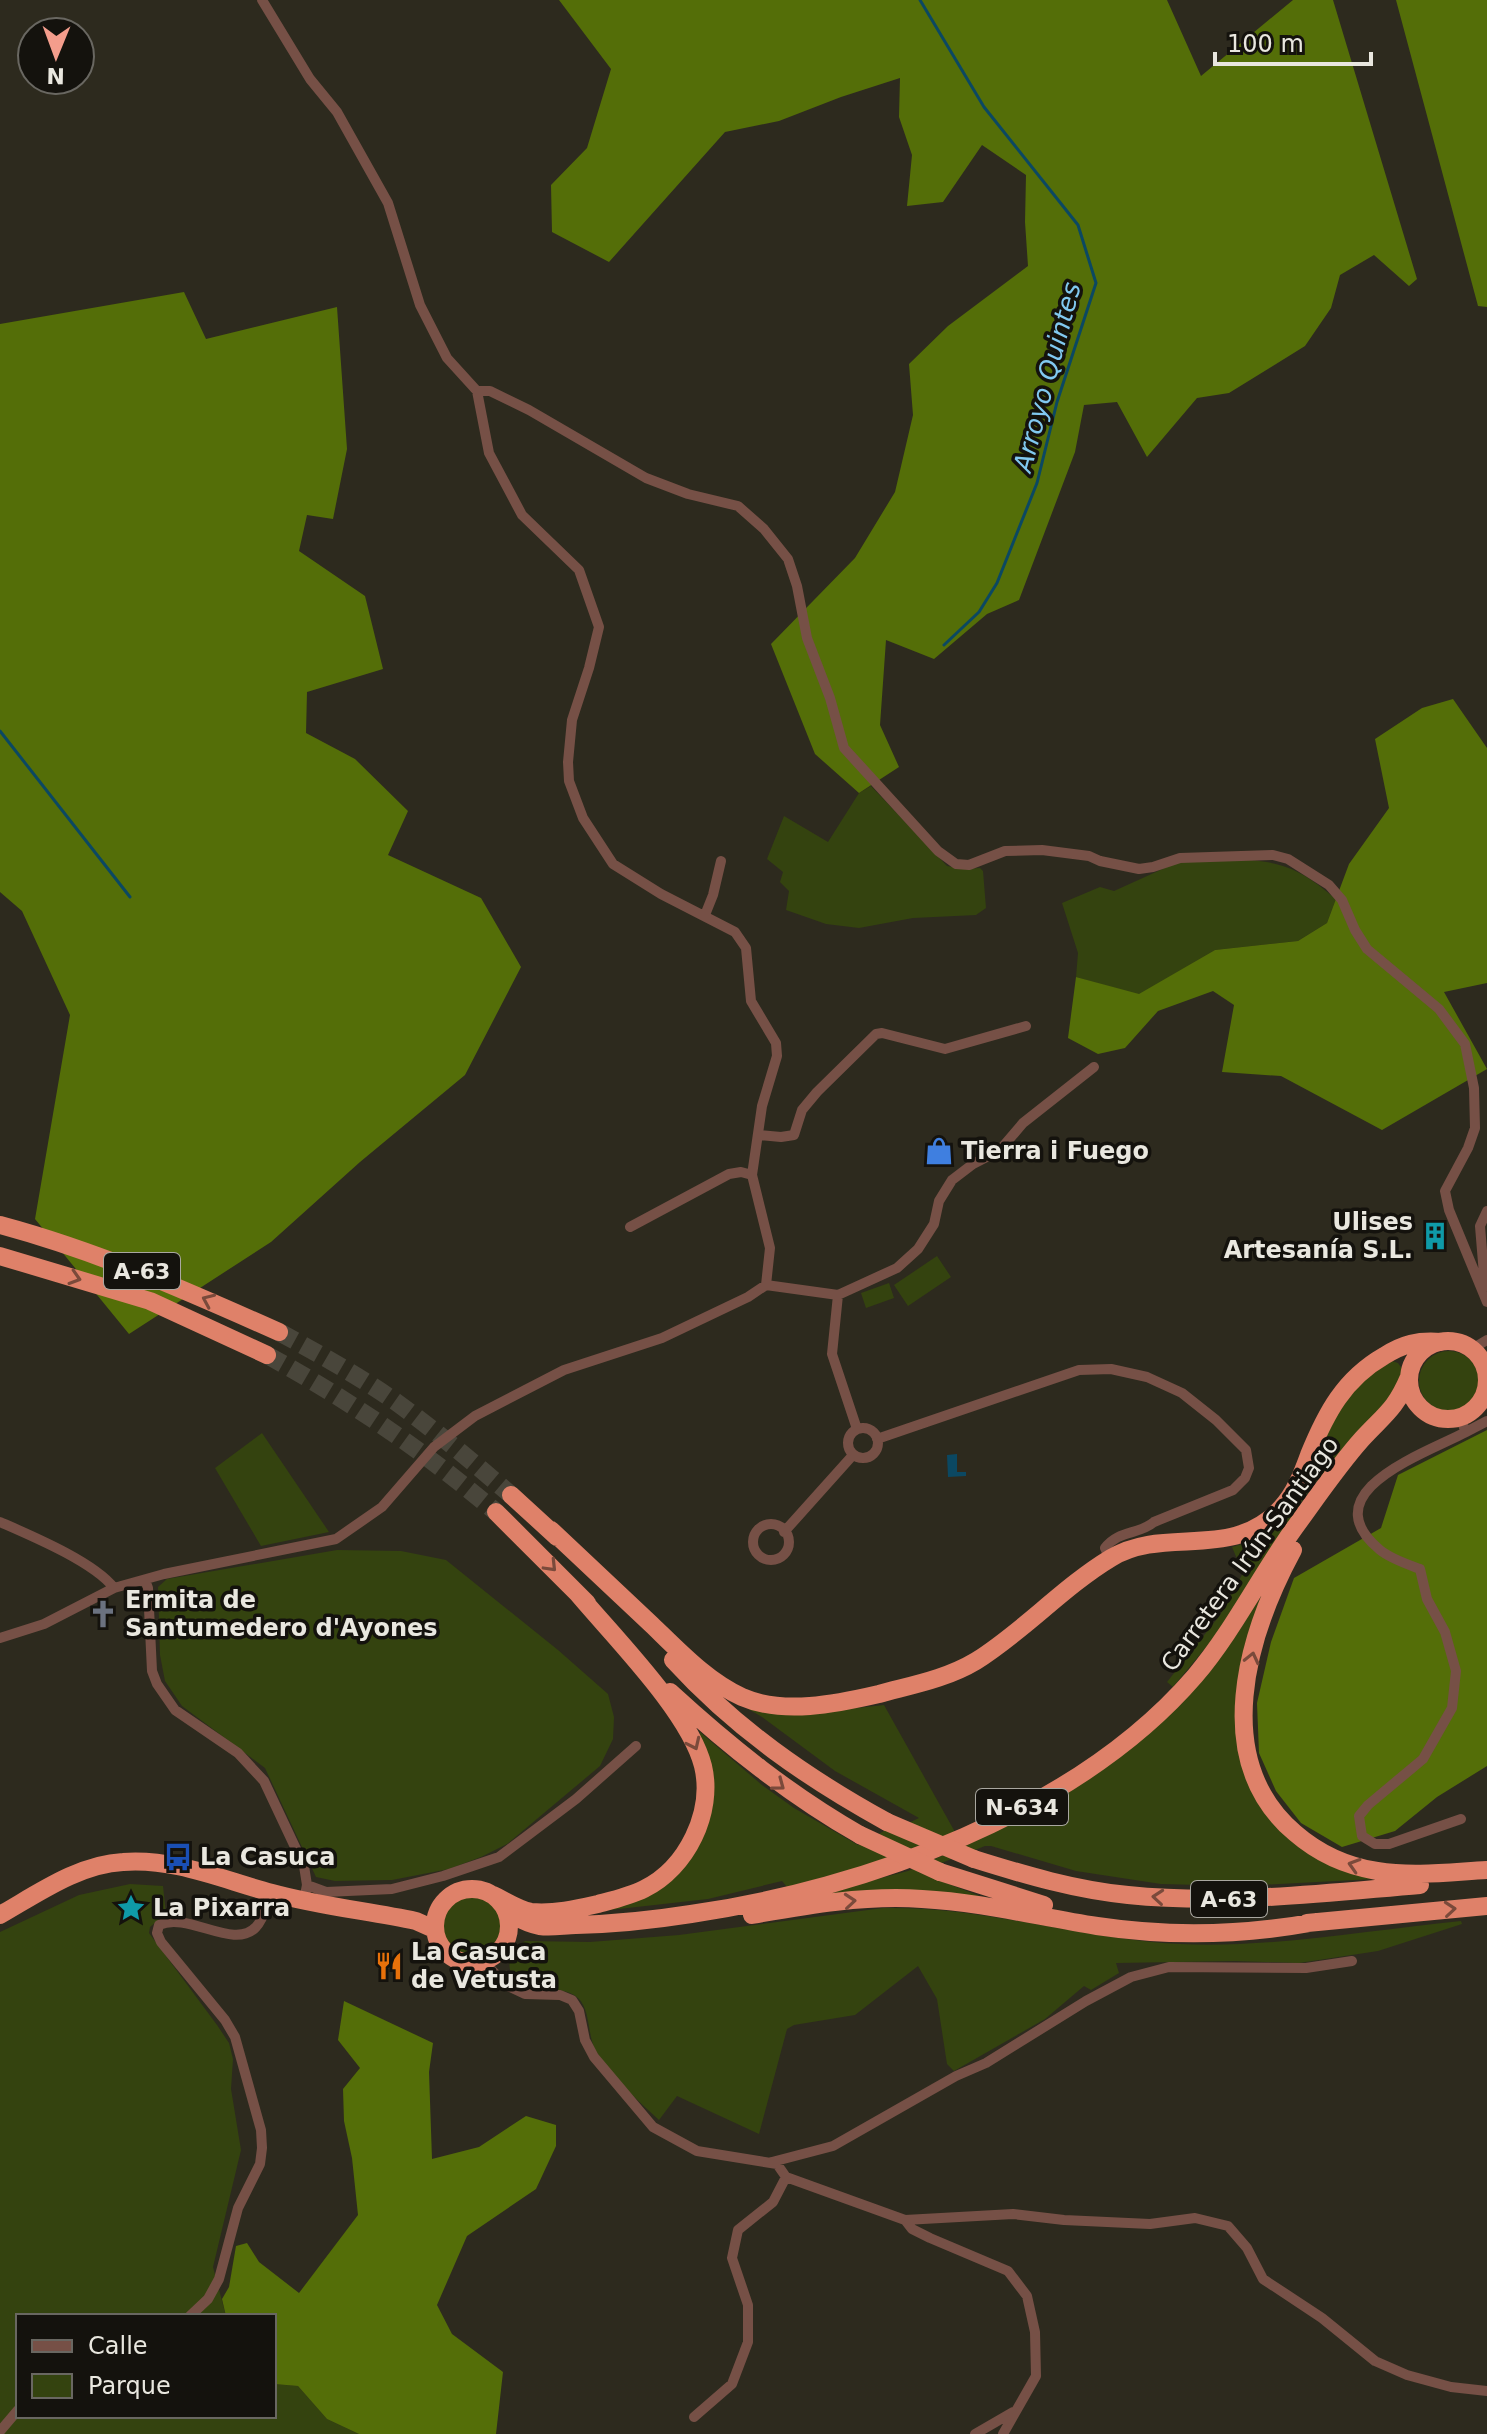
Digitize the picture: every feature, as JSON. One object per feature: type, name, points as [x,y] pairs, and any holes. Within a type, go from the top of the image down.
[{"type":"highway","name":"A-63","points":[[0,1225],[134,1268],[279,1332]]},
{"type":"highway","name":"A-63","points":[[0,1256],[150,1301],[267,1355]]},
{"type":"highway","points":[[551,1530],[695,1666],[743,1697],[787,1707],[869,1696],[927,1682],[967,1666],[1110,1559],[1134,1548],[1228,1539],[1260,1526],[1280,1509],[1295,1488],[1326,1416],[1343,1389],[1366,1367],[1401,1345],[1424,1341],[1454,1342],[1482,1354],[1487,1378],[1486,1393],[1463,1425]]},
{"type":"highway","name":"N-634","points":[[1410,1372],[1417,1355],[1441,1342]]},
{"type":"highway","points":[[1385,1355],[1396,1358],[1410,1372],[1411,1390],[1416,1402],[1425,1411]]},
{"type":"highway","name":"Carretera Irún-Santiago","points":[[507,1912],[542,1926],[606,1924],[742,1906],[870,1872],[958,1839],[1066,1782],[1133,1737],[1196,1675],[1227,1633],[1291,1533],[1363,1437],[1398,1403],[1410,1372]]},
{"type":"highway","name":"N-634","points":[[1425,1411],[1463,1425]]},
{"type":"highway","name":"Carretera Irún-Santiago","points":[[1376,1426],[1399,1415],[1425,1411]]},
{"type":"highway","name":"A-63","points":[[511,1495],[551,1530],[699,1687],[746,1729],[797,1769],[887,1822],[974,1859],[1019,1874],[1097,1891],[1173,1899],[1220,1900],[1487,1879]]},
{"type":"highway","points":[[1318,1497],[1276,1583],[1252,1655],[1242,1719],[1243,1738],[1253,1776],[1265,1801],[1284,1823],[1325,1854],[1348,1864],[1403,1874],[1487,1870]]},
{"type":"highway","name":"A-63","points":[[496,1512],[665,1687],[714,1733],[792,1794],[860,1835],[940,1872],[1043,1905],[1103,1918],[1200,1927],[1316,1922],[1487,1906]]},
{"type":"highway","points":[[394,1916],[439,1906],[455,1892],[465,1889],[479,1889],[529,1912],[571,1910],[645,1889],[675,1864],[692,1840],[704,1804],[705,1785],[704,1769],[694,1742],[657,1688],[578,1594]]},
{"type":"highway","points":[[0,1915],[85,1871],[121,1862],[156,1862],[188,1868],[272,1893],[305,1893],[434,1929]]},
{"type":"highway","name":"N-634","points":[[493,1895],[507,1912]]},
{"type":"highway","points":[[606,1924],[654,1927],[841,1901],[888,1899],[982,1905],[1094,1925],[1150,1931],[1270,1931],[1316,1922]]},
{"type":"highway","points":[[439,1906],[434,1929],[439,1944],[454,1959],[467,1963],[483,1961]]},
{"type":"highway","points":[[504,1945],[508,1933],[507,1912]]},
{"type":"highway","name":"Carretera Irún-Santiago","points":[[504,1945],[542,1926]]},
{"type":"highway","name":"N-634","points":[[483,1961],[495,1955],[504,1945]]},
{"type":"street","points":[[262,0],[310,79],[337,112],[388,203],[420,305],[447,358],[477,391],[489,453],[522,515],[579,570],[599,627],[572,720],[568,762],[569,781],[583,818],[613,864],[661,894],[735,932],[746,948],[751,1001],[776,1043],[777,1056],[762,1106],[752,1175],[770,1248],[766,1285]]},
{"type":"street","points":[[477,391],[490,391],[529,410],[646,478],[688,494],[715,498],[738,506],[764,529],[788,559],[797,586],[807,638],[830,698],[844,748],[938,851],[956,864],[969,865],[1005,851],[1042,850],[1089,856],[1139,869],[1180,858],[1273,855],[1288,859],[1329,885],[1342,900],[1367,949],[1439,1009],[1465,1044],[1474,1088],[1475,1128],[1445,1191],[1449,1210],[1486,1301]]},
{"type":"street","points":[[705,915],[721,861]]},
{"type":"street","points":[[759,1135],[794,1135],[802,1110],[876,1034],[945,1049],[1026,1026]]},
{"type":"street","points":[[0,1638],[44,1624],[114,1588],[164,1574],[336,1539],[382,1507],[434,1447],[475,1416],[564,1370],[662,1338],[748,1297],[766,1285],[838,1295],[897,1268],[918,1249],[934,1224],[939,1201],[952,1180],[973,1164],[1000,1150],[1023,1123],[1094,1067]]},
{"type":"street","points":[[630,1227],[729,1174],[741,1172],[752,1175]]},
{"type":"street","points":[[1486,1301],[1480,1226],[1487,1211]]},
{"type":"street","points":[[838,1295],[832,1354],[857,1429]]},
{"type":"street","points":[[877,1439],[1079,1370],[1111,1369],[1147,1377],[1182,1393],[1216,1420],[1246,1450],[1249,1468],[1245,1478],[1233,1490],[1154,1522],[1145,1530],[1112,1538],[1105,1548],[1110,1559]]},
{"type":"street","points":[[1461,1819],[1389,1844],[1375,1844],[1362,1836],[1359,1816],[1423,1759],[1452,1708],[1456,1671],[1445,1632],[1427,1599],[1420,1569],[1382,1552],[1366,1536],[1357,1518],[1361,1494],[1381,1476],[1463,1425],[1487,1421]]},
{"type":"street","points":[[857,1429],[867,1429],[877,1439],[877,1447],[871,1455],[860,1458],[853,1455],[848,1443],[857,1429]]},
{"type":"street","points":[[784,1532],[853,1455]]},
{"type":"street","points":[[0,1522],[40,1540],[105,1577],[114,1588]]},
{"type":"street","points":[[145,1580],[152,1671],[163,1696],[175,1710],[238,1753],[258,1774],[304,1866],[305,1893],[392,1889],[499,1857],[576,1799],[636,1746]]},
{"type":"street","points":[[192,2314],[208,2299],[219,2279],[238,2208],[260,2164],[262,2139],[235,2037],[157,1933],[159,1925],[169,1920],[227,1934],[251,1932],[259,1924],[272,1893]]},
{"type":"street","points":[[483,1961],[506,1985],[525,1994],[560,1995],[572,2000],[579,2011],[585,2040],[594,2057],[653,2127],[697,2151],[777,2164],[786,2177],[905,2220],[1013,2214],[1150,2224],[1195,2218],[1228,2226],[1247,2248],[1263,2279],[1322,2318],[1375,2361],[1407,2375],[1451,2387],[1487,2391]]},
{"type":"street","points":[[770,2163],[833,2146],[956,2076],[986,2063],[1131,1977],[1169,1967],[1306,1968],[1352,1961]]},
{"type":"street","points":[[694,2417],[732,2384],[748,2342],[748,2305],[732,2258],[738,2230],[773,2202],[786,2177]]},
{"type":"street","points":[[905,2220],[912,2229],[930,2238],[1008,2271],[1027,2296],[1035,2332],[1036,2376],[1003,2434]]},
{"type":"street","points":[[975,2434],[1015,2411]]},
{"type":"street","points":[[1,2430],[16,2412]]},
{"type":"green space","points":[[559,0],[1167,0],[1201,76],[1293,0],[1333,0],[1417,279],[1409,286],[1374,255],[1340,275],[1331,308],[1305,346],[1229,393],[1197,398],[1147,457],[1117,402],[1084,405],[1075,452],[1019,600],[987,614],[934,659],[886,640],[880,725],[899,767],[859,793],[815,754],[771,644],[855,558],[895,492],[913,415],[909,364],[948,326],[1028,266],[1026,175],[982,145],[943,202],[907,206],[912,155],[899,117],[900,78],[779,121],[725,132],[609,262],[552,232],[551,185],[587,148],[611,69]]},
{"type":"green space","points":[[1396,0],[1487,0],[1487,307],[1478,306]]},
{"type":"green space","points":[[184,292],[206,339],[337,307],[347,449],[333,519],[307,515],[299,551],[365,596],[383,669],[307,692],[306,733],[355,759],[408,811],[388,855],[481,898],[521,967],[465,1075],[360,1162],[271,1242],[129,1334],[35,1219],[70,1015],[22,911],[0,892],[0,324]]},
{"type":"green space","points":[[1453,699],[1487,748],[1487,983],[1444,992],[1487,1069],[1382,1130],[1281,1076],[1222,1072],[1234,1005],[1213,991],[1158,1011],[1125,1048],[1098,1054],[1068,1038],[1076,977],[1139,994],[1215,950],[1298,941],[1327,923],[1349,864],[1389,808],[1375,739],[1422,708]]},
{"type":"green space","points":[[871,786],[947,866],[980,868],[983,871],[986,908],[976,915],[913,918],[859,928],[826,924],[786,910],[789,891],[780,882],[783,872],[767,859],[784,816],[828,842],[859,793]]},
{"type":"green space","points":[[1249,860],[1286,867],[1306,876],[1325,890],[1336,899],[1327,923],[1298,941],[1215,950],[1139,995],[1076,977],[1078,953],[1062,903],[1100,887],[1114,891],[1178,862]]},
{"type":"green space","points":[[937,1256],[951,1277],[908,1306],[894,1285]]},
{"type":"green space","points":[[889,1283],[894,1298],[866,1308],[861,1293]]},
{"type":"green space","points":[[1449,1351],[1471,1359],[1479,1381],[1471,1403],[1449,1411],[1427,1403],[1419,1381],[1427,1359]]},
{"type":"green space","points":[[1392,1361],[1403,1370],[1394,1396],[1311,1487],[1216,1635],[1173,1687],[1167,1682],[1220,1615],[1243,1573],[1232,1547],[1255,1538],[1274,1525],[1300,1490],[1330,1427],[1352,1392]]},
{"type":"green space","points":[[1487,1430],[1487,1766],[1437,1797],[1395,1831],[1342,1847],[1301,1823],[1276,1791],[1259,1753],[1257,1703],[1271,1642],[1294,1578],[1381,1528],[1398,1475]]},
{"type":"green space","points":[[262,1433],[329,1532],[261,1546],[215,1468]]},
{"type":"green space","points":[[337,1550],[401,1551],[446,1560],[558,1650],[608,1694],[614,1717],[613,1739],[600,1766],[507,1844],[481,1857],[449,1869],[392,1880],[335,1881],[316,1877],[265,1768],[182,1706],[165,1681],[160,1655],[158,1587],[167,1579]]},
{"type":"green space","points":[[1271,1581],[1242,1677],[1261,1803],[1374,1879],[1241,1886],[1161,1884],[1076,1871],[985,1846],[918,1872],[982,1897],[800,1899],[908,1871],[975,1841],[1138,1742],[1181,1704],[1198,1684],[1230,1644]]},
{"type":"green space","points":[[738,1703],[857,1708],[884,1705],[955,1832],[865,1866],[787,1887],[782,1881],[708,1899],[601,1911],[700,1841],[700,1732],[794,1808],[858,1845],[919,1818],[835,1771]]},
{"type":"green space","points":[[130,1884],[163,1886],[166,1914],[150,1927],[149,1933],[229,2043],[233,2059],[231,2089],[241,2150],[213,2267],[225,2314],[16,2314],[16,2418],[276,2418],[276,2384],[298,2386],[327,2419],[359,2434],[0,2434],[0,1932],[79,1895]]},
{"type":"green space","points":[[473,1895],[484,1897],[494,1904],[501,1914],[501,1936],[494,1946],[484,1953],[473,1955],[462,1953],[452,1946],[445,1936],[443,1925],[445,1914],[452,1904],[462,1897]]},
{"type":"green space","points":[[883,1908],[951,1911],[1118,1938],[1190,1944],[1267,1942],[1461,1921],[1462,1924],[1378,1951],[1299,1963],[1116,1963],[1119,1973],[1091,1990],[1084,1986],[1045,2019],[954,2071],[947,2064],[937,1999],[918,1966],[855,2015],[794,2025],[787,2029],[759,2134],[677,2096],[659,2120],[625,2087],[596,2051],[585,2009],[578,1998],[561,1991],[524,1987],[517,1982],[510,1968],[512,1955],[525,1941],[590,1942],[679,1935]]},
{"type":"green space","points":[[344,2001],[433,2043],[429,2072],[432,2159],[479,2147],[526,2116],[556,2125],[556,2146],[536,2189],[467,2236],[437,2305],[452,2334],[503,2372],[496,2434],[359,2434],[327,2419],[298,2386],[276,2384],[276,2314],[226,2314],[222,2299],[229,2287],[236,2246],[247,2243],[259,2262],[299,2293],[358,2215],[352,2158],[344,2121],[343,2089],[360,2068],[338,2040]]},
{"type":"water","points":[[957,1454],[957,1472],[966,1472],[966,1476],[948,1477],[947,1455]]},
{"type":"waterway","name":"Arroyo Quintes","points":[[920,0],[984,107],[1078,225],[1096,283],[1057,402],[1037,483],[997,583],[979,612],[944,645]]},
{"type":"waterway","points":[[0,731],[130,897]]},
{"type":"tunnel","points":[[279,1332],[396,1402],[511,1495]]},
{"type":"tunnel","points":[[267,1355],[385,1428],[496,1512]]},
{"type":"place","name":"Tierra i Fuego","points":[[939,1151]]},
{"type":"place","name":"Ulises Artesanía S.L.","points":[[1435,1236]]},
{"type":"place","name":"Ermita de Santumedero d'Ayones","points":[[103,1614]]},
{"type":"place","name":"La Casuca","points":[[178,1857]]},
{"type":"place","name":"La Pixarra","points":[[131,1908]]},
{"type":"place","name":"La Casuca de Vetusta","points":[[389,1966]]}]
